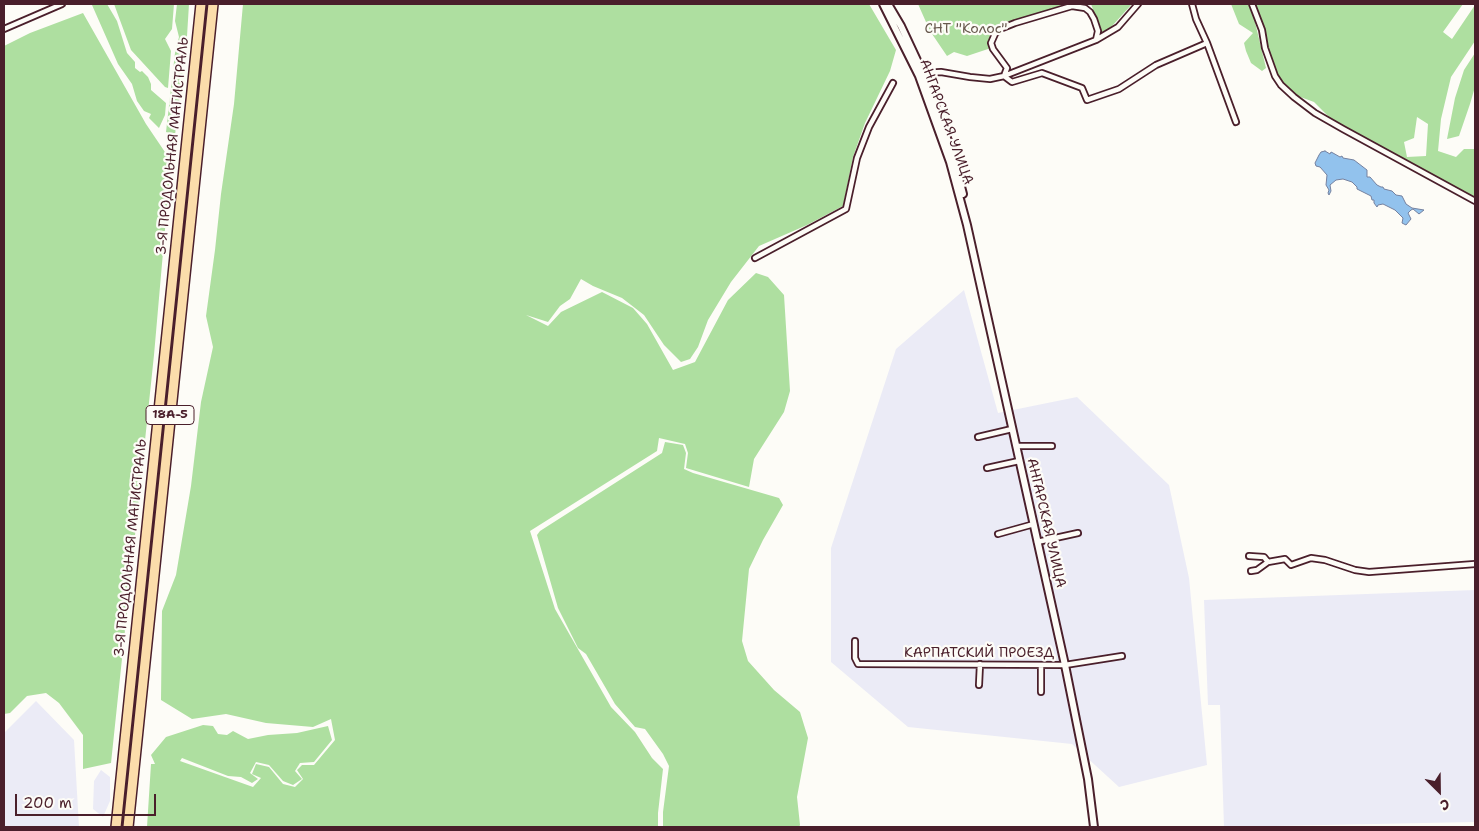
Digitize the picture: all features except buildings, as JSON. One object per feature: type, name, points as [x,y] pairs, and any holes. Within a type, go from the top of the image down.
[{"type":"highway","name":"3-Я ПРОДОЛЬНАЯ МАГИСТРАЛЬ","points":[[116,827],[201,4]]},
{"type":"highway","name":"3-Я ПРОДОЛЬНАЯ МАГИСТРАЛЬ","points":[[128,827],[213,4]]},
{"type":"main road","name":"АНГАРСКАЯ УЛИЦА","points":[[883,4],[919,76],[950,162],[967,225],[1065,665],[1086,770],[1094,827]]},
{"type":"main road","name":"АНГАРСКАЯ УЛИЦА","points":[[888,4],[901,26],[923,73],[955,162],[961,184],[967,225]]},
{"type":"street","points":[[4,29],[62,4]]},
{"type":"street","points":[[923,73],[941,72],[990,79],[1004,76],[1096,40],[1118,27],[1138,4]]},
{"type":"street","points":[[1192,4],[1236,122]]},
{"type":"street","points":[[1252,4],[1262,30],[1265,48],[1275,76],[1280,85],[1294,98],[1342,130],[1475,201]]},
{"type":"street","points":[[1004,76],[1007,68],[991,43],[995,34],[1000,29],[1015,23],[1072,5],[1085,8],[1090,12],[1098,31],[1096,40]]},
{"type":"street","points":[[1004,76],[1012,82],[1042,73],[1082,88],[1087,100],[1119,88],[1156,65],[1207,43]]},
{"type":"street","points":[[755,258],[846,209],[857,158],[869,126],[893,83]]},
{"type":"street","points":[[978,437],[1012,429]]},
{"type":"street","points":[[1016,446],[1052,446]]},
{"type":"street","points":[[987,468],[1019,461]]},
{"type":"street","points":[[998,534],[1034,524]]},
{"type":"street","points":[[1037,542],[1078,533]]},
{"type":"street","points":[[1249,556],[1264,557],[1268,562]]},
{"type":"street","points":[[1251,571],[1257,570],[1268,562],[1285,560],[1291,565],[1311,558],[1326,560],[1356,570],[1384,571],[1475,564]]},
{"type":"street","name":"КАРПАТСКИЙ ПРОЕЗД","points":[[855,641],[855,658],[858,664],[1065,665],[1122,656]]},
{"type":"street","points":[[979,685],[980,664]]},
{"type":"street","points":[[1041,665],[1041,692]]},
{"type":"shaded area","points":[[964,290],[998,413],[1077,397],[1169,485],[1189,578],[1207,765],[1119,787],[1072,744],[908,727],[831,662],[831,548],[896,349]]},
{"type":"shaded area","points":[[1475,590],[1475,822],[1224,827],[1220,705],[1208,705],[1204,600]]},
{"type":"shaded area","points":[[36,701],[74,740],[79,827],[4,827],[4,733]]},
{"type":"shaded area","points":[[101,770],[110,777],[110,801],[103,817],[93,809],[94,781]]},
{"type":"green space","points":[[107,4],[117,21],[127,53],[135,62],[135,68],[140,72],[142,71],[148,77],[151,90],[166,103],[165,115],[159,128],[149,118],[151,114],[144,111],[137,101],[132,84],[118,64],[92,5]]},
{"type":"green space","points":[[114,4],[174,4],[172,29],[165,39],[171,51],[168,88],[131,50]]},
{"type":"green space","points":[[177,4],[189,4],[175,135],[166,132],[175,53],[179,37],[175,21]]},
{"type":"green space","points":[[243,4],[869,4],[896,50],[890,71],[865,123],[853,157],[843,206],[807,225],[759,246],[731,282],[708,320],[698,347],[690,359],[681,362],[664,345],[644,315],[622,298],[581,279],[570,299],[560,306],[548,322],[526,315],[548,326],[561,312],[602,292],[633,308],[647,324],[673,370],[695,362],[728,300],[756,273],[768,277],[784,295],[790,391],[784,412],[754,459],[749,487],[686,468],[688,453],[685,444],[659,438],[657,451],[530,531],[555,609],[611,707],[635,732],[652,758],[663,769],[658,827],[147,827],[151,764],[155,764],[151,755],[166,737],[203,725],[213,726],[218,734],[227,735],[233,731],[248,739],[268,735],[297,733],[328,726],[332,740],[314,762],[300,763],[295,771],[302,779],[293,785],[283,781],[269,765],[256,762],[250,773],[258,779],[252,783],[241,777],[228,776],[182,758],[180,761],[253,787],[261,778],[252,774],[256,764],[269,767],[283,784],[295,787],[303,779],[297,770],[302,765],[314,765],[335,740],[331,719],[313,727],[266,723],[226,714],[192,719],[161,700],[162,611],[176,575],[191,486],[201,402],[213,347],[206,316],[234,104]]},
{"type":"green space","name":"СНТ \"Колос\"","points":[[918,4],[1069,4],[1001,26],[991,37],[991,48],[967,56],[954,52],[947,56],[930,31]]},
{"type":"green space","points":[[1091,4],[1132,4],[1103,36]]},
{"type":"green space","points":[[1231,4],[1248,4],[1254,18],[1266,68],[1262,71],[1251,63],[1244,43],[1253,33],[1239,24]]},
{"type":"green space","points":[[1253,4],[1463,4],[1443,32],[1452,39],[1475,5],[1475,41],[1451,77],[1441,119],[1438,151],[1456,157],[1464,149],[1475,149],[1475,197],[1336,124],[1314,102],[1295,95],[1275,75],[1264,36],[1263,24]],"holes":[[[1417,117],[1428,124],[1426,156],[1407,157],[1404,142],[1414,138]]]},
{"type":"green space","points":[[83,13],[146,124],[171,161],[154,355],[111,763],[83,769],[83,735],[59,703],[46,693],[27,696],[10,713],[4,714],[4,46],[30,33]]},
{"type":"green space","points":[[1475,53],[1475,87],[1470,104],[1459,136],[1447,139],[1455,98],[1464,70]]},
{"type":"green space","points":[[665,442],[683,445],[686,453],[684,469],[779,498],[783,505],[749,569],[742,641],[748,661],[774,690],[800,712],[808,738],[797,797],[799,827],[663,827],[669,766],[645,729],[635,727],[615,704],[586,654],[578,648],[558,608],[537,535],[540,531],[662,453]]},
{"type":"water","points":[[1325,151],[1354,160],[1367,170],[1367,177],[1370,177],[1377,185],[1392,191],[1396,195],[1402,196],[1406,204],[1412,208],[1424,210],[1419,214],[1413,209],[1411,210],[1408,213],[1411,219],[1406,225],[1402,223],[1403,218],[1395,210],[1383,204],[1377,207],[1371,196],[1357,189],[1352,182],[1343,179],[1336,180],[1330,185],[1331,191],[1329,195],[1326,185],[1327,175],[1315,163],[1321,152]]}]
